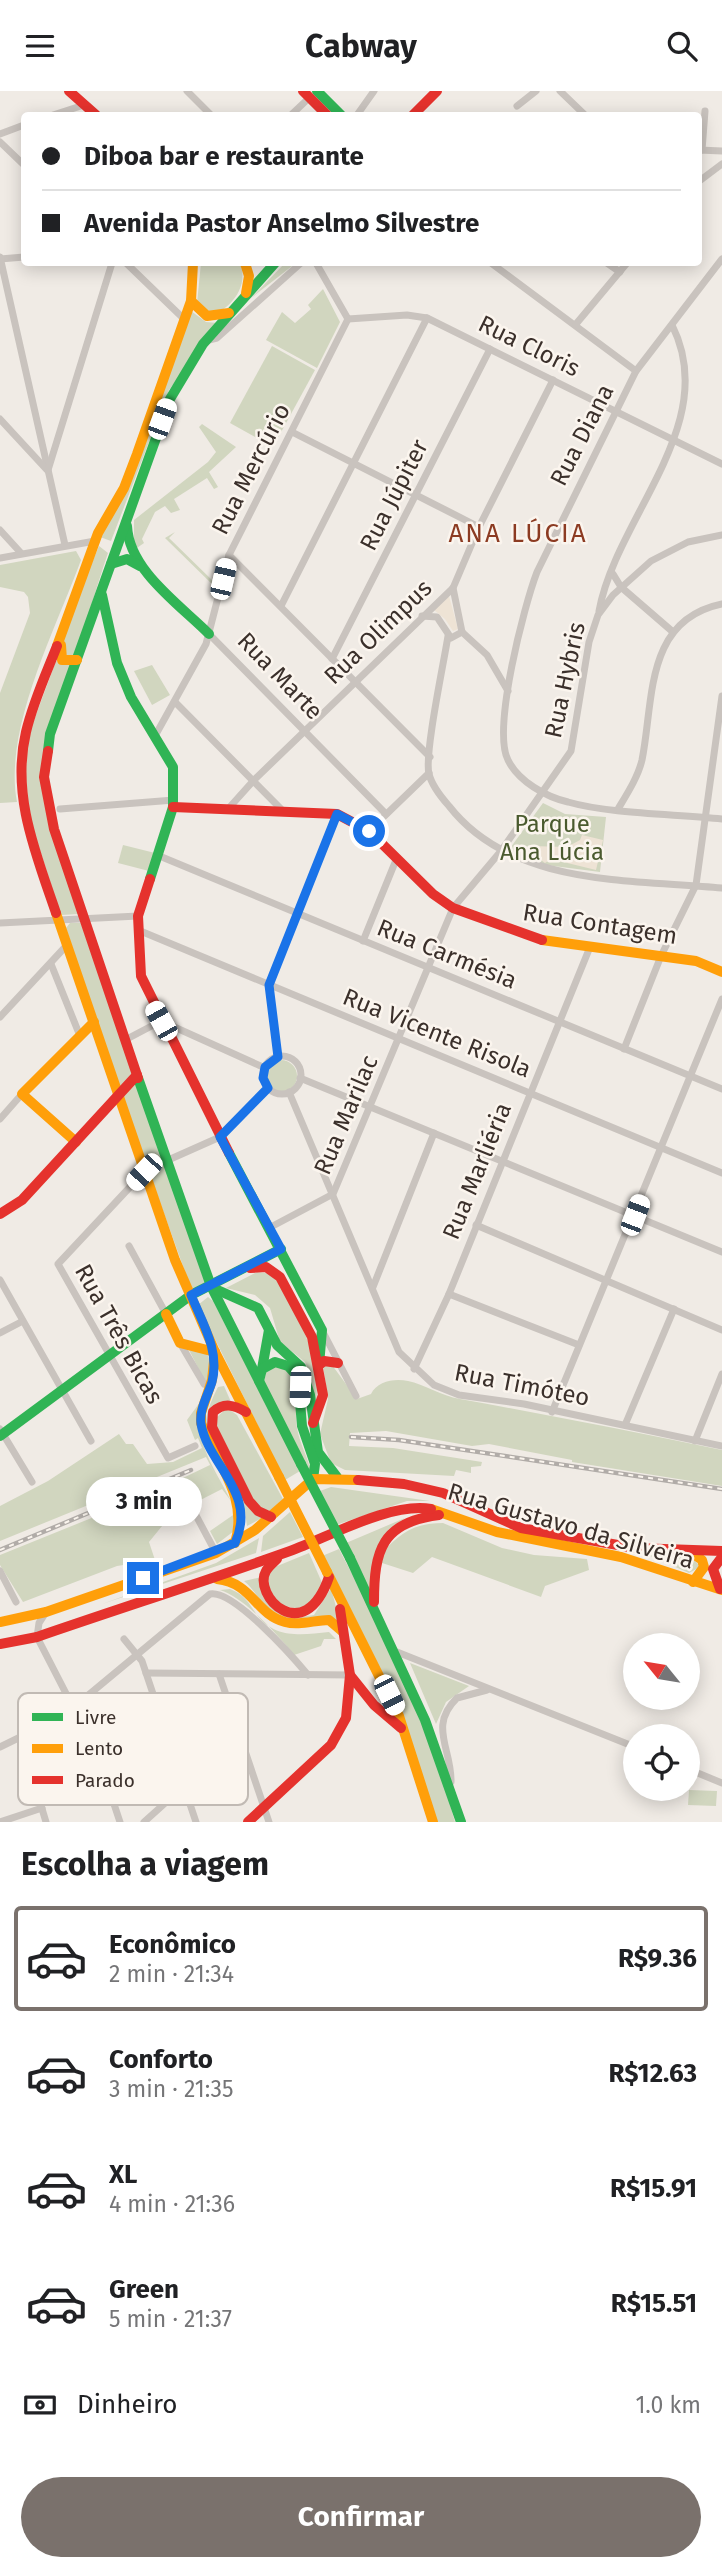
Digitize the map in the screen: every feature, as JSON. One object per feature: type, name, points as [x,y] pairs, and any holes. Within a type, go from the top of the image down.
[{"type":"main road","points":[[69,91],[92,112]]},
{"type":"main road","points":[[416,112],[437,91]]},
{"type":"main road","points":[[310,93],[325,112]]},
{"type":"main road","points":[[310,93],[337,112]]},
{"type":"main road","points":[[193,266],[191,301],[124,488],[95,541],[26,731],[19,784],[29,831],[175,1260],[215,1352],[405,1733],[433,1822]]},
{"type":"main road","points":[[246,266],[249,276],[246,293]]},
{"type":"main road","points":[[272,266],[230,313],[174,390],[50,734],[44,777],[49,813],[83,918],[211,1286],[397,1652],[430,1727],[461,1822]]},
{"type":"main road","points":[[191,301],[203,316],[211,318],[230,313]]},
{"type":"main road","name":"Rua Marte","points":[[127,517],[128,545],[142,568],[169,599],[209,634]]},
{"type":"main road","points":[[95,541],[110,549],[100,583],[117,663],[131,697],[173,767],[174,804],[138,916],[141,976],[161,1021],[321,1330],[318,1365]]},
{"type":"main road","points":[[111,564],[127,559],[142,568]]},
{"type":"main road","points":[[65,619],[68,625],[59,651],[60,657],[68,662],[77,660]]},
{"type":"main road","name":"Rua Contagem","points":[[174,804],[337,814],[369,831],[422,886],[453,908],[522,935],[696,961],[722,972]]},
{"type":"main road","points":[[76,1142],[22,1094],[94,1023]]},
{"type":"main road","points":[[0,1214],[22,1200],[137,1075]]},
{"type":"main road","points":[[1,1433],[191,1295],[281,1249]]},
{"type":"main road","points":[[247,1268],[266,1267],[279,1277],[312,1337],[323,1395],[311,1426]]},
{"type":"main road","points":[[211,1286],[221,1294],[254,1304],[265,1316],[277,1345],[302,1369],[311,1426],[322,1465],[337,1477]]},
{"type":"main road","points":[[166,1314],[180,1343],[215,1352]]},
{"type":"main road","points":[[259,1381],[269,1330]]},
{"type":"main road","points":[[215,1352],[212,1380],[201,1423],[240,1508],[242,1527],[235,1543]]},
{"type":"main road","points":[[318,1365],[324,1361],[338,1363]]},
{"type":"main road","points":[[262,1369],[268,1364],[281,1362],[298,1377],[302,1426],[315,1464],[313,1479]]},
{"type":"main road","points":[[246,1412],[233,1405],[221,1405],[213,1412],[212,1427],[252,1506],[271,1517]]},
{"type":"main road","points":[[0,1622],[46,1612],[216,1553],[271,1517],[313,1479],[337,1477],[404,1483],[443,1493],[521,1528],[635,1548],[722,1551]]},
{"type":"main road","name":"Rua Gustavo da Silveira","points":[[0,1644],[37,1637],[212,1579],[405,1509],[434,1509],[497,1532],[621,1557],[721,1589]]},
{"type":"main road","points":[[374,1608],[376,1555],[388,1534],[402,1523],[416,1517],[452,1515]]},
{"type":"main road","points":[[290,1551],[272,1562],[265,1574],[266,1596],[277,1609],[294,1614],[310,1610],[321,1600],[328,1574]]},
{"type":"main road","points":[[689,1551],[702,1560],[704,1567],[694,1582]]},
{"type":"main road","points":[[721,1589],[713,1569],[722,1557]]},
{"type":"main road","points":[[212,1579],[228,1579],[246,1588],[275,1618],[291,1623],[329,1621],[344,1632]]},
{"type":"main road","points":[[338,1596],[349,1675],[345,1718]]},
{"type":"main road","points":[[349,1675],[374,1705],[405,1733]]},
{"type":"main road","points":[[248,1822],[331,1745],[353,1708],[374,1705]]},
{"type":"street","points":[[187,91],[208,112]]},
{"type":"street","points":[[359,112],[374,91]]},
{"type":"street","points":[[517,106],[536,91]]},
{"type":"street","points":[[560,91],[582,112]]},
{"type":"street","points":[[294,112],[310,93]]},
{"type":"street","points":[[62,112],[84,105]]},
{"type":"street","points":[[702,134],[705,111]]},
{"type":"street","points":[[0,134],[21,126]]},
{"type":"street","points":[[0,142],[21,162]]},
{"type":"street","points":[[702,150],[722,151]]},
{"type":"street","points":[[702,179],[722,164]]},
{"type":"street","points":[[21,257],[0,258],[66,545]]},
{"type":"street","name":"Rua Diana","points":[[722,259],[636,371],[537,572],[525,605],[508,691],[504,744],[507,759],[525,780],[568,803],[722,819]]},
{"type":"street","points":[[48,471],[112,266]]},
{"type":"street","points":[[130,266],[184,319]]},
{"type":"street","points":[[209,340],[217,338],[299,266]]},
{"type":"street","points":[[318,266],[348,319]]},
{"type":"street","points":[[495,266],[636,371]]},
{"type":"street","points":[[611,266],[620,272]]},
{"type":"street","points":[[576,324],[625,266]]},
{"type":"street","points":[[716,267],[722,276]]},
{"type":"street","name":"Rua Cloris","points":[[348,319],[407,315],[427,317],[722,464]]},
{"type":"street","points":[[281,606],[427,317]]},
{"type":"street","name":"Rua Mercúrio","points":[[155,736],[209,634],[229,555],[348,319]]},
{"type":"street","points":[[598,615],[613,574],[688,419],[692,381],[686,352],[672,325]]},
{"type":"street","name":"Rua Júpiter","points":[[332,659],[490,349]]},
{"type":"street","name":"Rua Olimpus","points":[[228,809],[254,780],[453,588],[479,527],[553,380]]},
{"type":"street","points":[[0,419],[48,471]]},
{"type":"street","points":[[292,432],[479,527]]},
{"type":"street","points":[[0,530],[21,553]]},
{"type":"street","name":"Rua Hybris","points":[[453,908],[501,851],[544,792],[575,740],[589,642],[598,615],[621,587],[665,552],[688,542],[722,535]]},
{"type":"street","points":[[0,558],[95,541]]},
{"type":"street","points":[[66,545],[83,549],[89,557]]},
{"type":"street","points":[[229,555],[430,757]]},
{"type":"street","points":[[613,574],[621,587],[673,632]]},
{"type":"street","points":[[453,588],[462,632],[487,655],[508,691]]},
{"type":"street","points":[[618,809],[642,763],[653,676],[659,657],[673,632],[694,615],[722,604]]},
{"type":"street","points":[[422,615],[437,617],[448,636],[429,773],[454,813],[482,839],[501,851],[548,868],[591,876],[722,888]]},
{"type":"street","points":[[448,636],[454,638],[462,632]]},
{"type":"street","name":"Rua Marte","points":[[209,634],[386,814]]},
{"type":"street","points":[[624,1049],[661,956],[696,885],[722,697]]},
{"type":"street","points":[[175,702],[283,811]]},
{"type":"street","points":[[369,831],[429,773]]},
{"type":"street","points":[[61,809],[174,804]]},
{"type":"street","points":[[278,1057],[269,985],[337,814]]},
{"type":"street","name":"Rua Carmésia","points":[[157,855],[722,1089]]},
{"type":"street","points":[[363,941],[396,860]]},
{"type":"street","name":"Rua Marilac","points":[[269,1228],[333,1194],[453,908]]},
{"type":"street","points":[[0,923],[138,916]]},
{"type":"street","name":"Rua Vicente Risola","points":[[138,930],[722,1173]]},
{"type":"street","points":[[0,1017],[67,946]]},
{"type":"street","name":"Rua Marliéria","points":[[414,1369],[449,1294],[501,1160],[590,947]]},
{"type":"street","points":[[51,964],[80,1036]]},
{"type":"street","points":[[552,1412],[722,999]]},
{"type":"street","points":[[125,1040],[161,1021],[265,1067]]},
{"type":"street","points":[[278,1057],[293,1060],[299,1068],[300,1078],[289,1092],[278,1093],[268,1088],[263,1078],[265,1067],[278,1057]]},
{"type":"street","points":[[300,1078],[722,1252]]},
{"type":"street","points":[[166,1161],[220,1137],[268,1088]]},
{"type":"street","name":"Rua Timóteo","points":[[289,1092],[399,1352],[414,1369],[445,1391],[722,1446]]},
{"type":"street","points":[[0,1119],[22,1094]]},
{"type":"street","points":[[373,1287],[434,1133]]},
{"type":"street","name":"Rua Três Bicas","points":[[144,1172],[58,1264],[107,1355],[168,1458],[195,1446]]},
{"type":"street","points":[[476,1225],[722,1329]]},
{"type":"street","points":[[129,1246],[166,1314]]},
{"type":"street","points":[[0,1280],[21,1322],[91,1441]]},
{"type":"street","points":[[449,1294],[579,1345]]},
{"type":"street","points":[[625,1425],[674,1309]]},
{"type":"street","points":[[0,1333],[21,1322]]},
{"type":"street","points":[[321,1330],[356,1396]]},
{"type":"street","points":[[180,1343],[204,1384]]},
{"type":"street","points":[[695,1441],[722,1374]]},
{"type":"street","points":[[1,1433],[32,1482]]},
{"type":"street","points":[[191,1506],[216,1553]]},
{"type":"street","points":[[0,1571],[16,1602]]},
{"type":"street","points":[[92,1693],[211,1594],[227,1596],[276,1639],[308,1675]]},
{"type":"street","points":[[46,1612],[38,1623],[37,1637],[70,1693]]},
{"type":"street","points":[[124,1639],[146,1673],[152,1693]]},
{"type":"street","points":[[397,1652],[623,1742]]},
{"type":"street","points":[[146,1673],[349,1675]]},
{"type":"street","points":[[219,1674],[225,1693]]},
{"type":"street","points":[[468,1693],[472,1683]]},
{"type":"street","points":[[451,1789],[442,1721],[450,1705],[468,1693],[490,1690]]},
{"type":"street","points":[[0,1747],[18,1739]]},
{"type":"street","points":[[248,1760],[269,1822]]},
{"type":"street","points":[[700,1774],[722,1783]]},
{"type":"street","points":[[41,1805],[46,1822]]},
{"type":"street","points":[[114,1805],[120,1822]]},
{"type":"street","points":[[144,1822],[163,1805]]},
{"type":"street","points":[[190,1805],[196,1822]]},
{"type":"street","points":[[0,1822],[42,1808]]},
{"type":"green space","points":[[201,266],[241,266],[241,287],[226,307],[211,316],[197,303]]},
{"type":"green space","points":[[282,266],[292,266],[250,299]]},
{"type":"green space","points":[[323,289],[340,322],[317,368],[266,340],[282,312],[295,323],[311,309],[308,305]]},
{"type":"green space","points":[[191,311],[206,322],[218,323],[169,390],[111,541],[100,537]]},
{"type":"green space","points":[[272,346],[315,370],[273,447],[230,423]]},
{"type":"green space","points":[[202,424],[236,447],[209,472],[218,487],[214,489],[207,478],[174,499],[180,510],[171,513],[165,506],[155,512],[142,539],[144,543],[134,550],[134,520],[208,462],[216,452],[199,427]]},
{"type":"green space","points":[[175,532],[169,538],[216,584],[215,587],[165,538]]},
{"type":"green space","points":[[99,546],[108,553],[74,656],[64,656],[61,650],[72,611]]},
{"type":"green space","points":[[76,551],[81,560],[34,679],[25,712],[15,773],[17,802],[0,803],[0,693],[30,613],[28,597],[24,592],[0,587],[0,565]]},
{"type":"green space","points":[[56,661],[71,665],[41,771],[48,822],[79,914],[61,915],[25,804],[27,739]]},
{"type":"green space","points":[[152,665],[170,695],[152,705],[134,671]]},
{"type":"green space","name":"Parque Ana Lúcia","points":[[543,803],[565,814],[606,817],[600,872],[546,865],[508,851]]},
{"type":"green space","points":[[123,845],[155,853],[149,871],[118,863]]},
{"type":"green space","points":[[70,923],[81,923],[132,1073],[119,1089],[66,928]]},
{"type":"green space","points":[[281,1060],[292,1065],[297,1076],[292,1087],[281,1092],[270,1087],[265,1076],[270,1065]]},
{"type":"green space","points":[[135,1082],[207,1281],[192,1291],[122,1097]]},
{"type":"green space","points":[[257,1272],[274,1274],[308,1341],[316,1376],[314,1414],[312,1383],[305,1362],[280,1342],[270,1308],[255,1295],[226,1288]]},
{"type":"green space","points":[[208,1297],[213,1301],[300,1471],[285,1480],[198,1305]]},
{"type":"green space","points":[[188,1348],[207,1354],[210,1361],[207,1385]]},
{"type":"green space","points":[[275,1365],[291,1375],[294,1382],[297,1428],[312,1477],[264,1383],[266,1372]]},
{"type":"green space","points":[[332,1365],[357,1399],[371,1394],[382,1383],[403,1380],[453,1397],[722,1450],[722,1486],[572,1462],[489,1444],[472,1446],[386,1431],[350,1433],[349,1446],[393,1448],[482,1462],[481,1466],[471,1467],[471,1473],[456,1470],[454,1476],[345,1470],[331,1463],[320,1434],[328,1399],[323,1366]]},
{"type":"green space","points":[[224,1386],[231,1402],[208,1418],[262,1518],[247,1526],[244,1506],[206,1426],[213,1396],[218,1387]]},
{"type":"green space","points":[[203,1398],[200,1412],[202,1439],[211,1464],[231,1501],[222,1489],[171,1515],[149,1542],[155,1560],[117,1566],[23,1602],[0,1565],[0,1555],[141,1498],[210,1465],[217,1478],[206,1457],[0,1541],[0,1506],[48,1481],[119,1434],[126,1444],[133,1444],[147,1464],[173,1462],[202,1448],[198,1438],[195,1440],[187,1420]]},
{"type":"green space","points":[[227,1408],[237,1415],[283,1499],[270,1511],[257,1507],[217,1433],[217,1417]]},
{"type":"green space","points":[[331,1487],[430,1501],[407,1501],[336,1525],[320,1491]]},
{"type":"green space","points":[[290,1512],[303,1537],[261,1552],[263,1536]]},
{"type":"green space","points":[[236,1513],[234,1531],[217,1544],[210,1531]]},
{"type":"green space","points":[[405,1518],[388,1530],[369,1592],[346,1543]]},
{"type":"green space","points":[[443,1523],[502,1548],[534,1555],[587,1559],[589,1570],[545,1586],[541,1597],[432,1557],[413,1573],[382,1563],[381,1554],[401,1535],[416,1527]]},
{"type":"green space","points":[[259,1538],[256,1553],[102,1604],[216,1563]]},
{"type":"green space","points":[[339,1549],[398,1662],[428,1730],[455,1822],[436,1822],[401,1712],[322,1556]]},
{"type":"green space","points":[[309,1553],[323,1585],[318,1600],[302,1610],[278,1604],[267,1584],[270,1569]]},
{"type":"green space","points":[[648,1555],[693,1558],[700,1567],[689,1573]]},
{"type":"green space","points":[[262,1577],[271,1606],[283,1615],[291,1617],[314,1615],[331,1588],[341,1626],[302,1622],[274,1612],[244,1581]]},
{"type":"green space","points":[[230,1589],[243,1596],[257,1615],[239,1600],[220,1590]]},
{"type":"green space","points":[[267,1625],[290,1634],[329,1632],[336,1639],[324,1639],[321,1646],[294,1655]]},
{"type":"green space","points":[[410,1663],[469,1686],[446,1702],[436,1724]]},
{"type":"green space","points":[[700,1790],[717,1791],[716,1806],[688,1805],[688,1801],[700,1801]]},
{"type":"shaded area","points":[[449,596],[458,629],[453,631],[445,619],[434,610]]},
{"type":"shaded area","points":[[582,835],[603,840],[596,870],[551,859],[545,863],[533,854],[530,860],[525,858],[531,846],[567,847],[580,840]]},
{"type":"railway","points":[[351,1437],[399,1440],[722,1489]]},
{"type":"railway","points":[[0,1550],[191,1470]]},
{"type":"traffic: fast","points":[[317,91],[338,112]]},
{"type":"traffic: fast","points":[[48,751],[50,734],[170,399],[203,344],[272,266]]},
{"type":"traffic: fast","points":[[127,526],[136,557],[146,572],[209,634]]},
{"type":"traffic: fast","points":[[111,564],[127,559],[140,566]]},
{"type":"traffic: fast","points":[[102,595],[117,663],[131,697],[173,767],[173,807],[150,879]]},
{"type":"traffic: fast","points":[[138,1078],[211,1286],[301,1464]]},
{"type":"traffic: fast","points":[[229,1153],[322,1330],[319,1365]]},
{"type":"traffic: fast","points":[[0,1436],[191,1295],[281,1249]]},
{"type":"traffic: fast","points":[[213,1288],[258,1308],[277,1345],[301,1367],[310,1395],[318,1452],[337,1477]]},
{"type":"traffic: fast","points":[[262,1369],[269,1330]]},
{"type":"traffic: fast","points":[[259,1381],[262,1369],[275,1362],[288,1366],[298,1377],[302,1426],[315,1464],[313,1479]]},
{"type":"traffic: fast","points":[[301,1464],[350,1558]]},
{"type":"traffic: fast","points":[[350,1558],[425,1720],[461,1822]]},
{"type":"traffic: slow","points":[[57,646],[98,533],[124,488],[137,454],[191,301],[193,266]]},
{"type":"traffic: slow","points":[[246,266],[249,276],[246,293]]},
{"type":"traffic: slow","points":[[191,301],[207,316],[229,313]]},
{"type":"traffic: slow","points":[[61,645],[62,660],[77,660]]},
{"type":"traffic: slow","points":[[56,913],[175,1260],[215,1352],[279,1477]]},
{"type":"traffic: slow","points":[[542,940],[696,961],[722,972]]},
{"type":"traffic: slow","points":[[76,1142],[22,1094],[94,1022]]},
{"type":"traffic: slow","points":[[166,1314],[180,1343],[215,1352]]},
{"type":"traffic: slow","points":[[215,1352],[212,1380],[201,1413],[201,1423],[235,1496],[238,1511],[235,1543]]},
{"type":"traffic: slow","points":[[279,1477],[327,1572]]},
{"type":"traffic: slow","points":[[0,1622],[46,1612],[216,1553],[255,1530],[313,1479],[358,1480]]},
{"type":"traffic: slow","points":[[431,1509],[497,1532],[621,1557],[722,1590]]},
{"type":"traffic: slow","points":[[689,1551],[702,1560],[704,1567],[693,1582]]},
{"type":"traffic: slow","points":[[327,1572],[399,1716],[433,1822]]},
{"type":"traffic: slow","points":[[217,1579],[239,1586],[275,1618],[296,1623],[329,1620],[343,1632]]},
{"type":"traffic: jam","points":[[69,91],[93,112]]},
{"type":"traffic: jam","points":[[303,91],[324,112]]},
{"type":"traffic: jam","points":[[416,112],[437,91]]},
{"type":"traffic: jam","points":[[56,913],[28,824],[22,755],[29,721],[57,646]]},
{"type":"traffic: jam","points":[[48,751],[44,777],[54,829],[138,1078]]},
{"type":"traffic: jam","points":[[173,807],[337,814],[369,831],[433,894],[453,908],[542,940]]},
{"type":"traffic: jam","points":[[150,879],[138,916],[141,976],[229,1153]]},
{"type":"traffic: jam","points":[[0,1214],[22,1200],[137,1075]]},
{"type":"traffic: jam","points":[[250,1268],[266,1267],[280,1277],[312,1337],[323,1395],[313,1423]]},
{"type":"traffic: jam","points":[[319,1365],[324,1361],[338,1363]]},
{"type":"traffic: jam","points":[[246,1412],[233,1406],[221,1407],[213,1412],[212,1427],[249,1501],[258,1511],[271,1517]]},
{"type":"traffic: jam","points":[[358,1480],[404,1484],[443,1493],[521,1528],[635,1548],[722,1551]]},
{"type":"traffic: jam","points":[[0,1644],[37,1637],[227,1573],[379,1516],[415,1508],[431,1509]]},
{"type":"traffic: jam","points":[[374,1602],[376,1567],[385,1542],[405,1524],[439,1515]]},
{"type":"traffic: jam","points":[[720,1589],[713,1569],[722,1557]]},
{"type":"traffic: jam","points":[[277,1559],[267,1569],[264,1581],[266,1592],[283,1610],[294,1613],[307,1610],[319,1598],[329,1577]]},
{"type":"traffic: jam","points":[[340,1609],[350,1675],[374,1705],[401,1728]]},
{"type":"traffic: jam","points":[[248,1822],[331,1745],[346,1718],[350,1675]]},
{"type":"district","name":"ANA LÚCIA","points":[[518,533]]},
{"type":"route","points":[[143,1578],[216,1553],[235,1543],[242,1527],[240,1508],[201,1423],[201,1413],[212,1380],[215,1352],[191,1295],[281,1249],[220,1137],[268,1088],[263,1073],[268,1062],[278,1057],[269,985],[337,814],[355,821],[369,831]]}]
